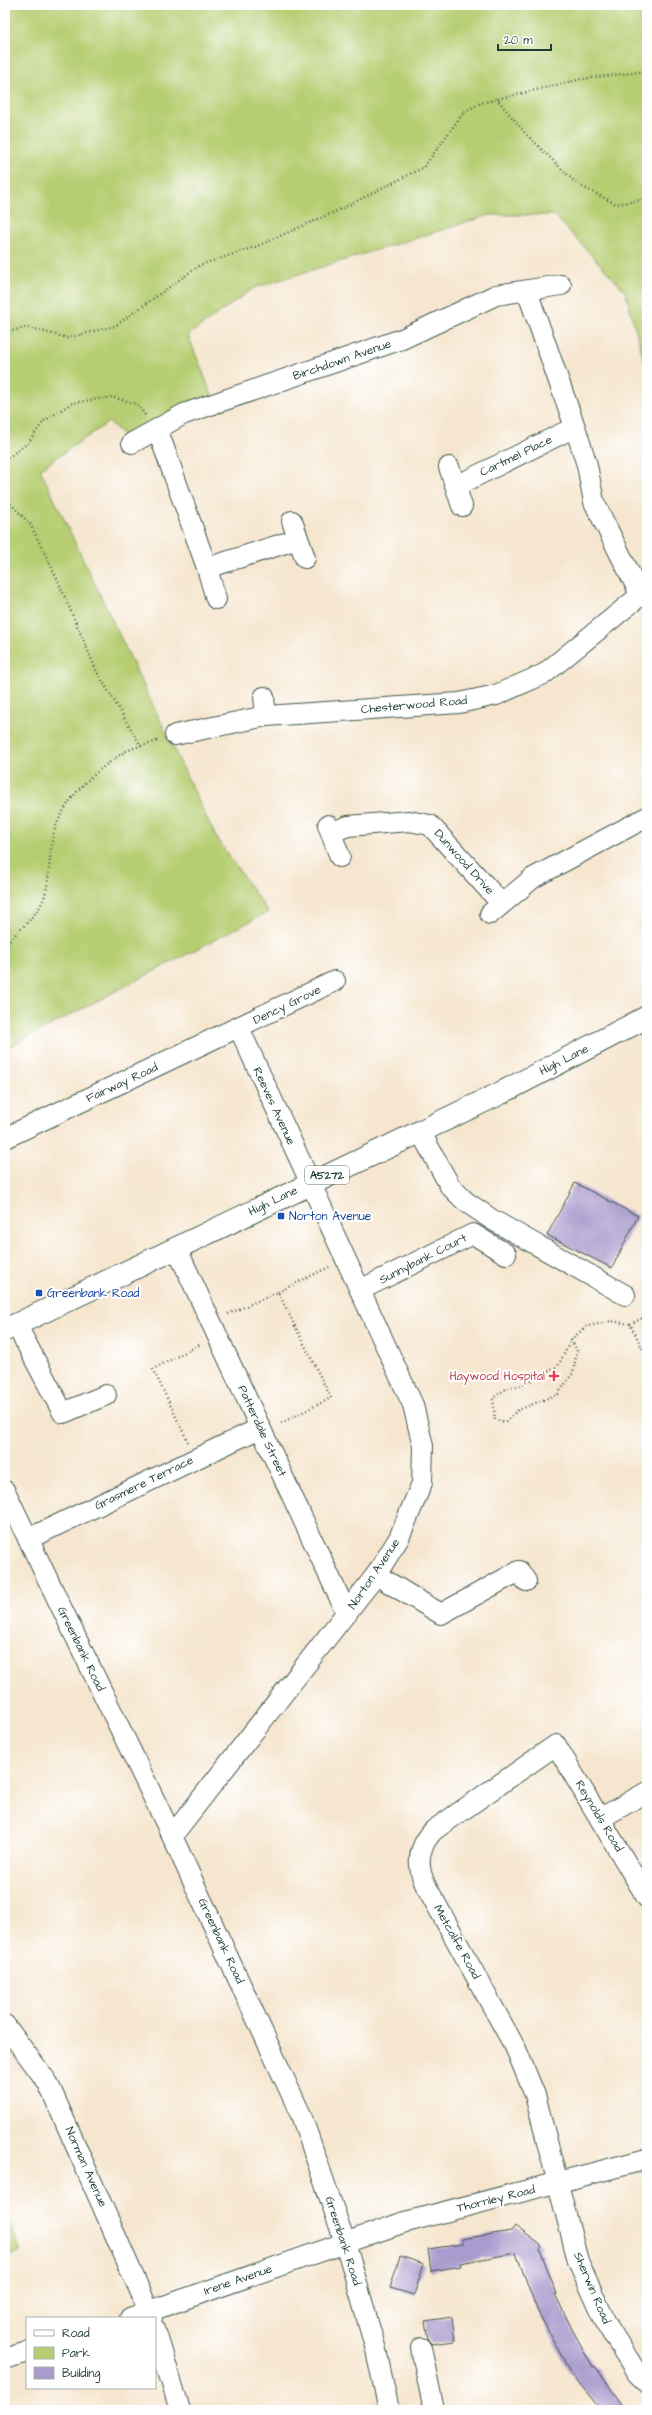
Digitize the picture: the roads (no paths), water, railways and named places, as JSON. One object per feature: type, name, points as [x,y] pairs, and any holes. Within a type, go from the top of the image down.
[{"type":"main road","name":"High Lane","points":[[11,1327],[176,1249],[309,1183],[501,1093],[647,1017]]},
{"type":"street","name":"Birchdown Avenue","points":[[132,443],[158,431],[184,414],[402,339],[496,295],[527,292],[561,285]]},
{"type":"street","points":[[527,292],[575,427],[587,465],[594,502],[644,592]]},
{"type":"street","name":"Cartmel Place","points":[[456,486],[575,427]]},
{"type":"street","points":[[158,431],[207,568],[216,599]]},
{"type":"street","points":[[450,467],[462,506]]},
{"type":"street","points":[[207,568],[295,530],[305,558]]},
{"type":"street","name":"Chesterwood Road","points":[[175,735],[265,706],[459,703],[496,695],[544,674],[644,592]]},
{"type":"street","name":"Dunwood Drive","points":[[340,857],[330,828],[409,820],[430,825],[496,909],[533,878],[647,817]]},
{"type":"street","name":"Dency Grove","points":[[239,1028],[335,981]]},
{"type":"street","name":"Fairway Road","points":[[5,1138],[239,1028]]},
{"type":"street","name":"Reeves Avenue","points":[[239,1028],[309,1183]]},
{"type":"street","points":[[420,1131],[450,1186],[465,1201],[491,1219],[624,1295]]},
{"type":"street","name":"Norton Avenue","points":[[172,1836],[376,1575],[399,1538],[422,1483],[423,1446],[413,1405],[309,1183]]},
{"type":"street","name":"Sunnybank Court","points":[[360,1290],[473,1234],[506,1254]]},
{"type":"street","name":"Patterdale Street","points":[[176,1249],[347,1614]]},
{"type":"street","points":[[11,1327],[63,1413],[106,1395]]},
{"type":"street","name":"Grasmere Terrace","points":[[28,1539],[196,1459],[262,1430]]},
{"type":"street","name":"Greenbank Road","points":[[5,1491],[172,1836],[301,2115],[345,2242],[376,2350],[389,2410]]},
{"type":"street","points":[[376,1575],[441,1614],[519,1571],[526,1581]]},
{"type":"street","name":"Reynolds Road","points":[[546,1751],[556,1745],[601,1818],[647,1898]]},
{"type":"street","name":"Metcalfe Road","points":[[546,1751],[434,1830],[425,1839],[419,1861],[420,1871],[425,1884],[516,2049],[534,2095],[558,2182]]},
{"type":"street","points":[[601,1818],[647,1792]]},
{"type":"street","name":"Norman Avenue","points":[[5,2025],[48,2083],[151,2317]]},
{"type":"street","name":"Thornley Road","points":[[345,2242],[402,2223],[647,2159]]},
{"type":"street","name":"Sherwin Road","points":[[558,2182],[578,2261],[607,2325],[637,2373],[647,2383]]},
{"type":"street","name":"Irene Avenue","points":[[156,2318],[345,2242]]},
{"type":"street","name":"Norman Avenue","points":[[156,2333],[180,2410]]},
{"type":"street","points":[[421,2348],[434,2410]]},
{"type":"street","points":[[5,2359],[26,2352]]},
{"type":"place","name":"Norton Avenue","points":[[281,1216]]},
{"type":"place","name":"Greenbank Road","points":[[39,1293]]},
{"type":"place","name":"Haywood Hospital","points":[[554,1376]]}]
